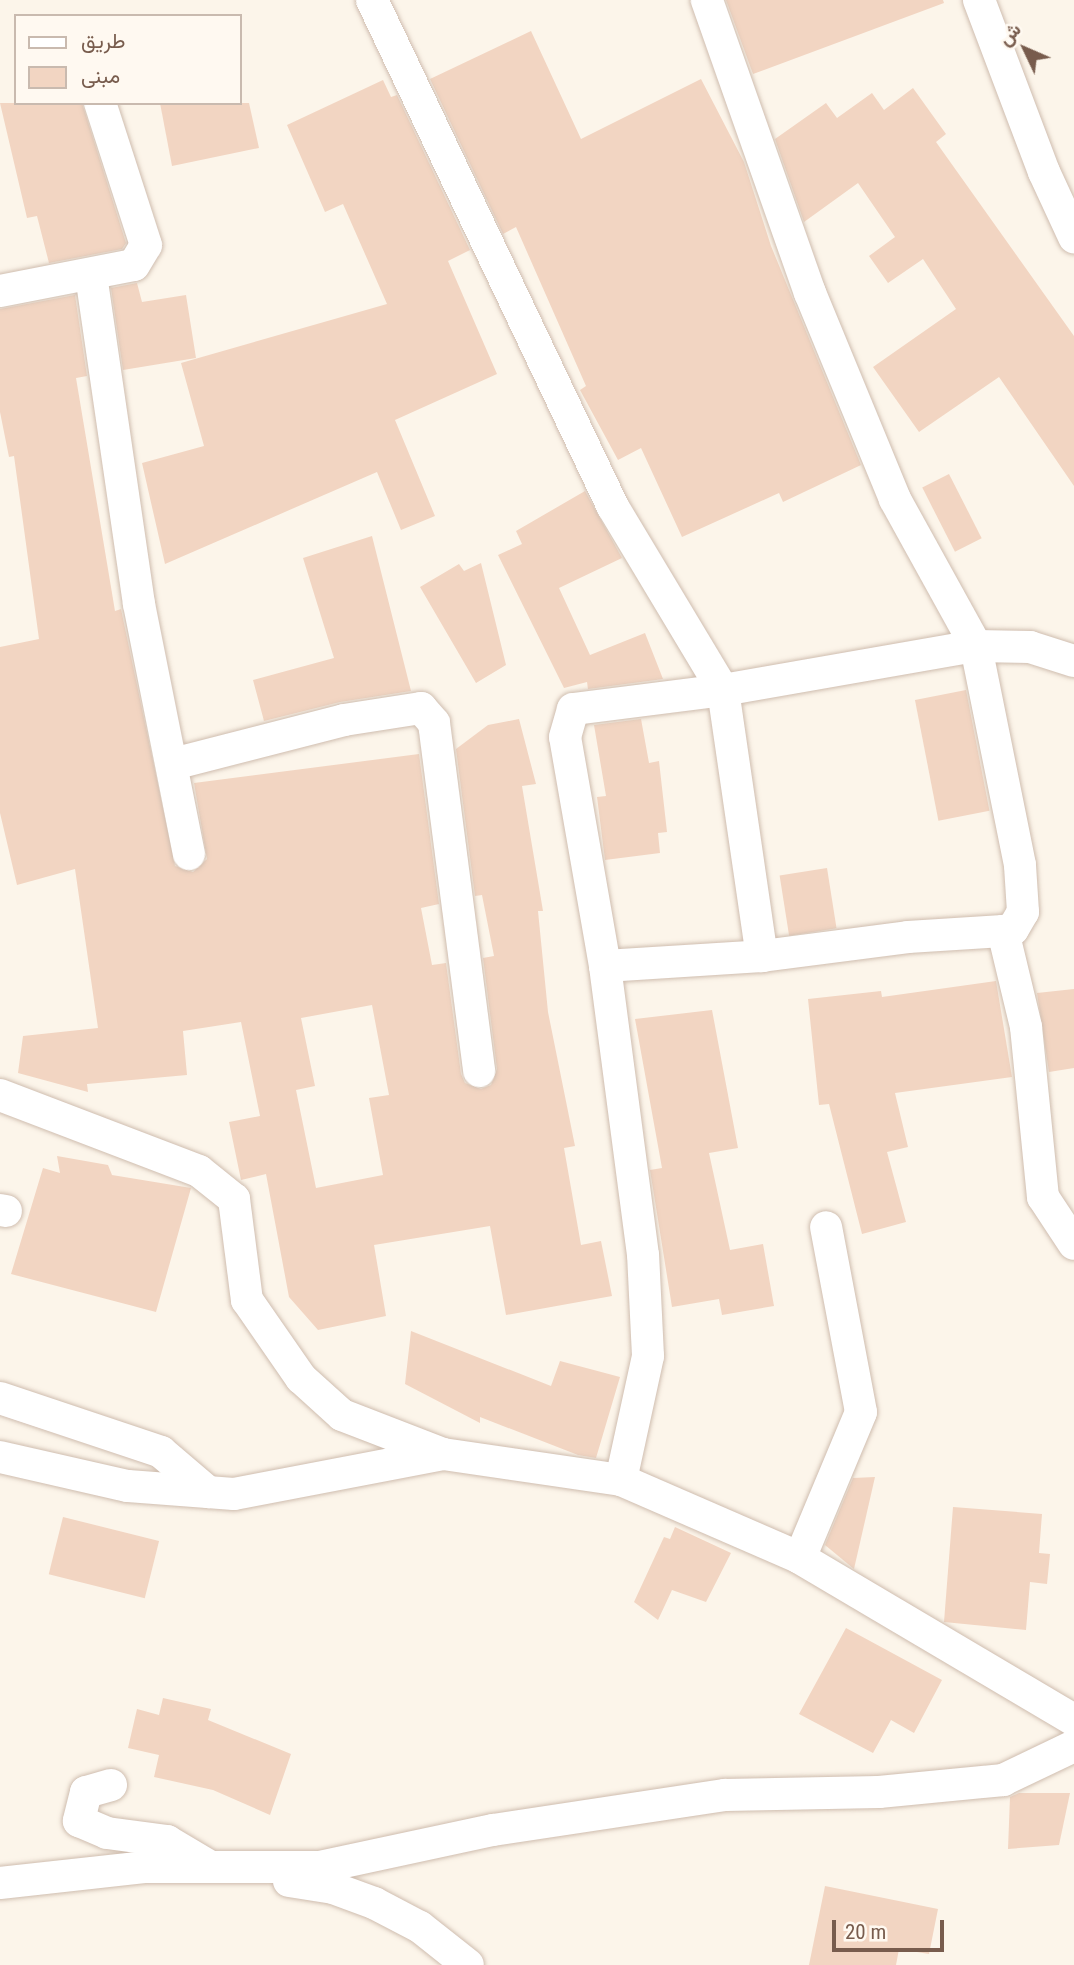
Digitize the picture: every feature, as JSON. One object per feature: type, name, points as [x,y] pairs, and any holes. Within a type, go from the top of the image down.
[{"type":"street","points":[[372,0],[613,507],[723,690],[762,956]]},
{"type":"street","points":[[605,966],[762,956],[908,937],[1003,931],[1013,929],[1023,912],[1020,865],[976,646],[895,499],[810,293],[707,0]]},
{"type":"street","points":[[979,0],[1044,173],[1074,237]]},
{"type":"street","points":[[0,291],[134,265],[145,245],[101,105]]},
{"type":"street","points":[[91,275],[139,604],[189,854]]},
{"type":"street","points":[[621,1480],[648,1356],[643,1255],[605,966],[565,737],[573,709],[723,690],[976,646],[1030,646],[1074,662]]},
{"type":"street","points":[[173,764],[344,720],[421,708],[433,723],[479,1071]]},
{"type":"street","points":[[1003,931],[1026,1027],[1043,1197],[1074,1244]]},
{"type":"street","points":[[0,1095],[199,1171],[234,1199],[247,1300],[301,1378],[342,1415],[443,1454],[621,1480],[800,1558],[1074,1720]]},
{"type":"street","points":[[800,1558],[861,1412],[825,1227]]},
{"type":"street","points":[[0,1398],[161,1452],[208,1492]]},
{"type":"street","points":[[0,1457],[128,1486],[234,1494],[443,1454]]},
{"type":"street","points":[[0,1883],[144,1867],[333,1865],[493,1830],[725,1795],[879,1791],[1003,1780],[1074,1746]]},
{"type":"street","points":[[111,1785],[86,1792],[79,1821],[107,1833],[167,1841],[210,1867]]},
{"type":"street","points":[[268,1867],[282,1880],[334,1888],[374,1903],[420,1927],[468,1965]]},
{"type":"building","points":[[726,0],[943,0],[944,3],[753,74]]},
{"type":"building","points":[[531,31],[581,139],[701,79],[744,162],[771,246],[861,465],[783,502],[779,493],[682,537],[641,448],[618,460],[580,390],[586,386],[516,227],[503,234],[430,79]]},
{"type":"building","points":[[383,80],[391,97],[397,95],[470,250],[448,261],[497,374],[395,420],[435,516],[401,530],[377,472],[165,564],[142,463],[204,446],[181,363],[387,304],[343,204],[325,212],[287,125]]},
{"type":"building","points":[[913,88],[946,134],[936,142],[1074,336],[1074,486],[999,377],[919,432],[873,367],[956,309],[923,259],[888,283],[869,256],[895,237],[858,183],[804,222],[775,139],[826,103],[837,118],[872,93],[884,110]]},
{"type":"building","points":[[0,103],[83,105],[126,243],[122,249],[49,263],[37,216],[27,218]]},
{"type":"building","points":[[249,103],[259,148],[172,166],[160,105]]},
{"type":"building","points":[[137,283],[142,302],[186,295],[196,358],[123,370],[111,288]]},
{"type":"building","points":[[75,295],[87,376],[76,378],[115,611],[121,609],[175,866],[193,872],[207,859],[194,783],[419,754],[439,904],[421,908],[432,965],[446,963],[461,1074],[465,1083],[481,1089],[491,1085],[497,1069],[483,958],[494,956],[482,895],[475,896],[456,749],[488,725],[519,719],[536,784],[522,786],[543,911],[538,911],[548,1012],[575,1146],[564,1148],[581,1245],[601,1241],[612,1296],[506,1315],[490,1226],[374,1245],[386,1316],[318,1330],[289,1297],[266,1174],[241,1180],[229,1122],[260,1116],[241,1022],[183,1031],[187,1075],[87,1084],[88,1092],[18,1073],[23,1036],[98,1028],[75,869],[17,885],[0,813],[0,647],[39,639],[14,456],[9,457],[0,412],[0,309]],"holes":[[[372,1005],[389,1095],[369,1098],[383,1175],[316,1188],[296,1090],[315,1086],[301,1018]]]},
{"type":"building","points":[[949,474],[982,538],[955,552],[922,488]]},
{"type":"building","points":[[585,491],[622,558],[559,588],[590,655],[645,633],[663,679],[588,689],[587,682],[564,688],[498,555],[522,544],[516,531]]},
{"type":"building","points":[[372,536],[411,691],[340,702],[264,721],[253,680],[334,658],[303,558]]},
{"type":"building","points":[[481,563],[506,665],[476,683],[420,587],[459,564],[464,571]]},
{"type":"building","points":[[966,690],[989,811],[938,821],[915,700]]},
{"type":"building","points":[[641,719],[649,763],[659,761],[667,832],[658,833],[660,853],[605,860],[597,797],[606,796],[594,725]]},
{"type":"building","points":[[827,868],[837,928],[789,936],[780,876]]},
{"type":"building","points":[[996,981],[1012,1077],[895,1093],[908,1147],[887,1152],[906,1222],[862,1234],[829,1104],[819,1105],[808,999],[881,991],[882,997]]},
{"type":"building","points":[[1074,989],[1074,1068],[1049,1072],[1037,993]]},
{"type":"building","points":[[712,1010],[738,1148],[709,1153],[730,1250],[763,1244],[774,1306],[722,1315],[719,1299],[672,1307],[650,1170],[662,1168],[635,1019]]},
{"type":"building","points":[[57,1156],[108,1165],[112,1175],[191,1188],[156,1312],[11,1274],[43,1168],[60,1173]]},
{"type":"building","points":[[411,1331],[551,1386],[560,1361],[620,1377],[596,1458],[578,1455],[480,1417],[480,1423],[405,1384]]},
{"type":"building","points":[[875,1477],[854,1569],[825,1545],[853,1478]]},
{"type":"building","points":[[953,1507],[1042,1514],[1039,1553],[1050,1554],[1047,1584],[1030,1582],[1026,1630],[944,1622]]},
{"type":"building","points":[[63,1517],[159,1541],[145,1598],[49,1574]]},
{"type":"building","points":[[675,1527],[731,1553],[706,1602],[672,1590],[658,1620],[634,1602],[664,1537],[670,1539]]},
{"type":"building","points":[[846,1628],[942,1680],[914,1733],[891,1720],[873,1753],[799,1714]]},
{"type":"building","points":[[163,1698],[211,1709],[208,1720],[291,1754],[270,1815],[213,1790],[154,1777],[159,1755],[128,1748],[137,1709],[159,1715]]},
{"type":"building","points":[[1019,1793],[1070,1793],[1059,1845],[1008,1849],[1010,1797]]},
{"type":"building","points":[[825,1886],[938,1909],[929,1954],[899,1949],[896,1965],[809,1965]]}]
